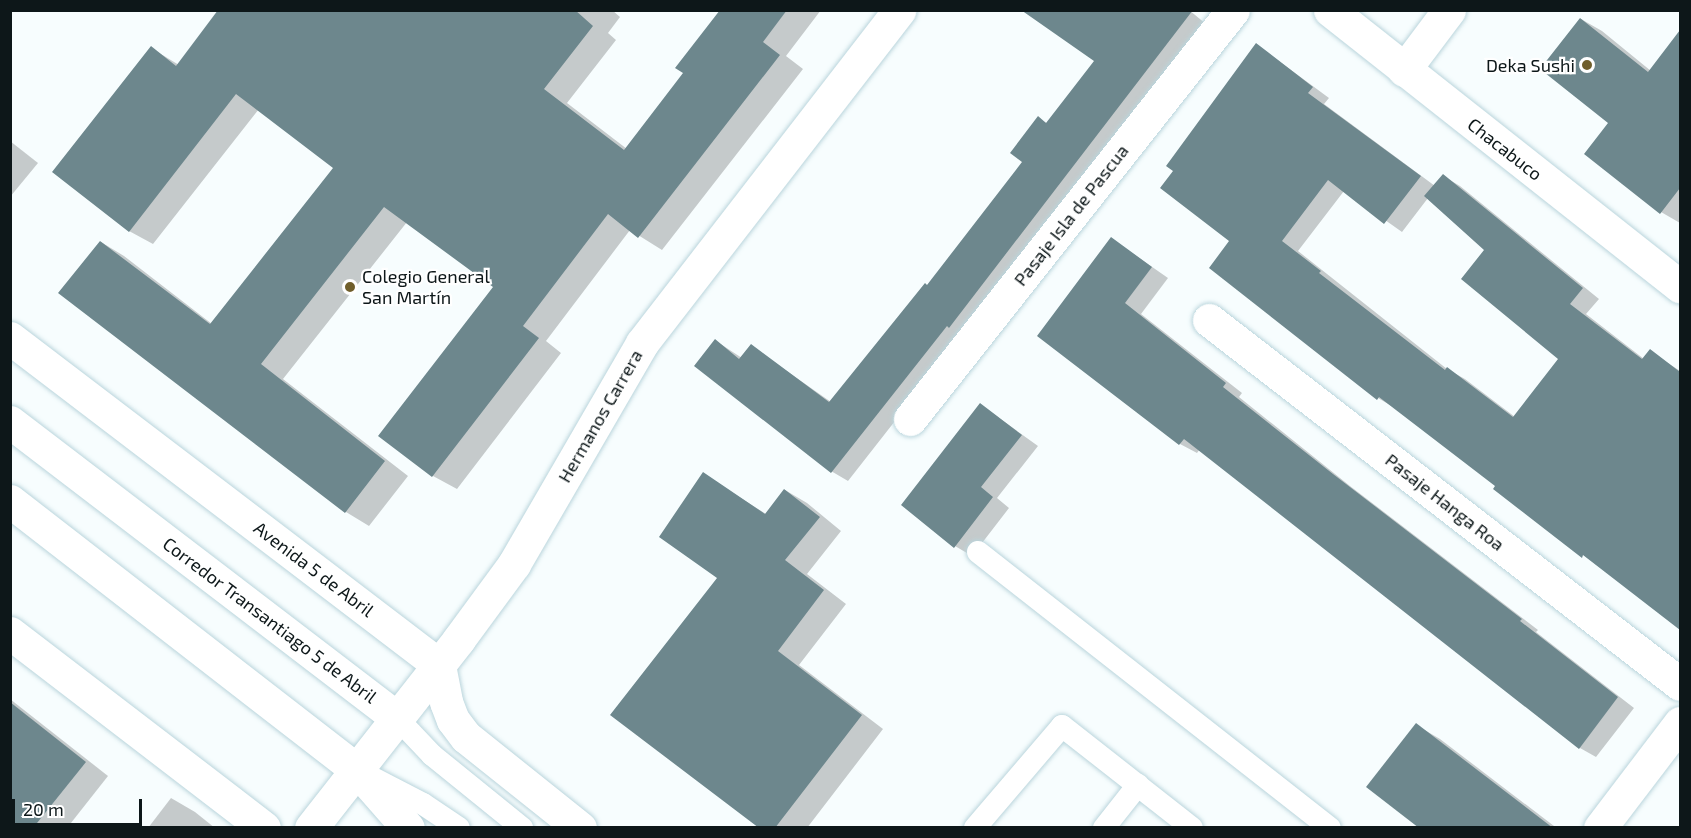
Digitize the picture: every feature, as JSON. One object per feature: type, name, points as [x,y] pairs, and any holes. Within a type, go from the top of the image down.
[{"type":"street","name":"Hermanos Carrera","points":[[311,828],[440,664],[514,564],[642,343],[899,10]]},
{"type":"street","name":"Pasaje Isla de Pascua","points":[[910,419],[1233,10]]},
{"type":"street","name":"Chacabuco","points":[[1330,10],[1680,286]]},
{"type":"street","points":[[1404,70],[1449,10]]},
{"type":"street","name":"Pasaje Hanga Roa","points":[[1209,320],[1680,684]]},
{"type":"street","name":"Avenida 5 de Abril","points":[[10,338],[440,664]]},
{"type":"street","name":"Corredor Transantiago 5 de Abril","points":[[10,422],[397,718]]},
{"type":"street","points":[[10,501],[357,770],[408,828]]},
{"type":"street","points":[[10,633],[264,828]]},
{"type":"street","points":[[440,664],[446,702],[466,737],[580,828]]},
{"type":"street","points":[[1600,828],[1680,723]]},
{"type":"lane","points":[[978,552],[1330,828]]},
{"type":"lane","name":"Corredor Transantiago 5 de Abril","points":[[397,718],[432,756],[522,828]]},
{"type":"lane","points":[[975,828],[1062,726],[1192,828]]},
{"type":"lane","points":[[357,770],[423,804],[459,828]]},
{"type":"lane","points":[[1104,828],[1138,785]]},
{"type":"building","points":[[218,10],[575,10],[593,26],[544,89],[624,150],[683,73],[675,68],[720,10],[787,10],[763,42],[780,55],[638,238],[608,214],[523,326],[539,338],[432,477],[378,436],[493,287],[384,207],[261,364],[385,461],[345,513],[58,293],[100,241],[210,324],[333,168],[236,94],[129,232],[52,172],[151,46],[176,66]]},
{"type":"building","points":[[1021,10],[1193,10],[949,328],[947,326],[831,473],[694,366],[715,339],[739,359],[751,344],[829,402],[925,283],[927,285],[1022,162],[1010,153],[1038,116],[1046,123],[1094,61]]},
{"type":"building","points":[[1580,18],[1648,72],[1680,30],[1680,188],[1660,214],[1584,154],[1608,123],[1540,69]]},
{"type":"building","points":[[1256,43],[1313,87],[1308,93],[1421,176],[1384,224],[1328,180],[1282,241],[1321,271],[1319,273],[1445,370],[1447,367],[1513,417],[1558,359],[1461,279],[1484,250],[1424,196],[1443,174],[1583,288],[1570,304],[1642,359],[1650,349],[1680,372],[1680,630],[1583,555],[1582,558],[1493,489],[1495,486],[1379,397],[1377,400],[1209,268],[1229,241],[1160,188],[1173,171],[1166,166]]},
{"type":"building","points":[[1111,237],[1152,267],[1125,303],[1226,383],[1223,387],[1522,619],[1520,621],[1618,697],[1579,749],[1184,439],[1179,445],[1037,336]]},
{"type":"building","points":[[980,403],[1022,435],[981,487],[993,497],[954,548],[901,505]]},
{"type":"building","points":[[703,472],[765,514],[784,489],[820,517],[785,560],[824,590],[778,651],[862,715],[775,828],[759,828],[610,715],[717,578],[659,537]]},
{"type":"building","points":[[10,702],[86,762],[33,828],[10,828]]},
{"type":"building","points":[[1416,723],[1553,828],[1419,828],[1366,787]]},
{"type":"place","name":"Deka Sushi","points":[[1587,65]]},
{"type":"place","name":"Colegio General San Martín","points":[[350,287]]}]
